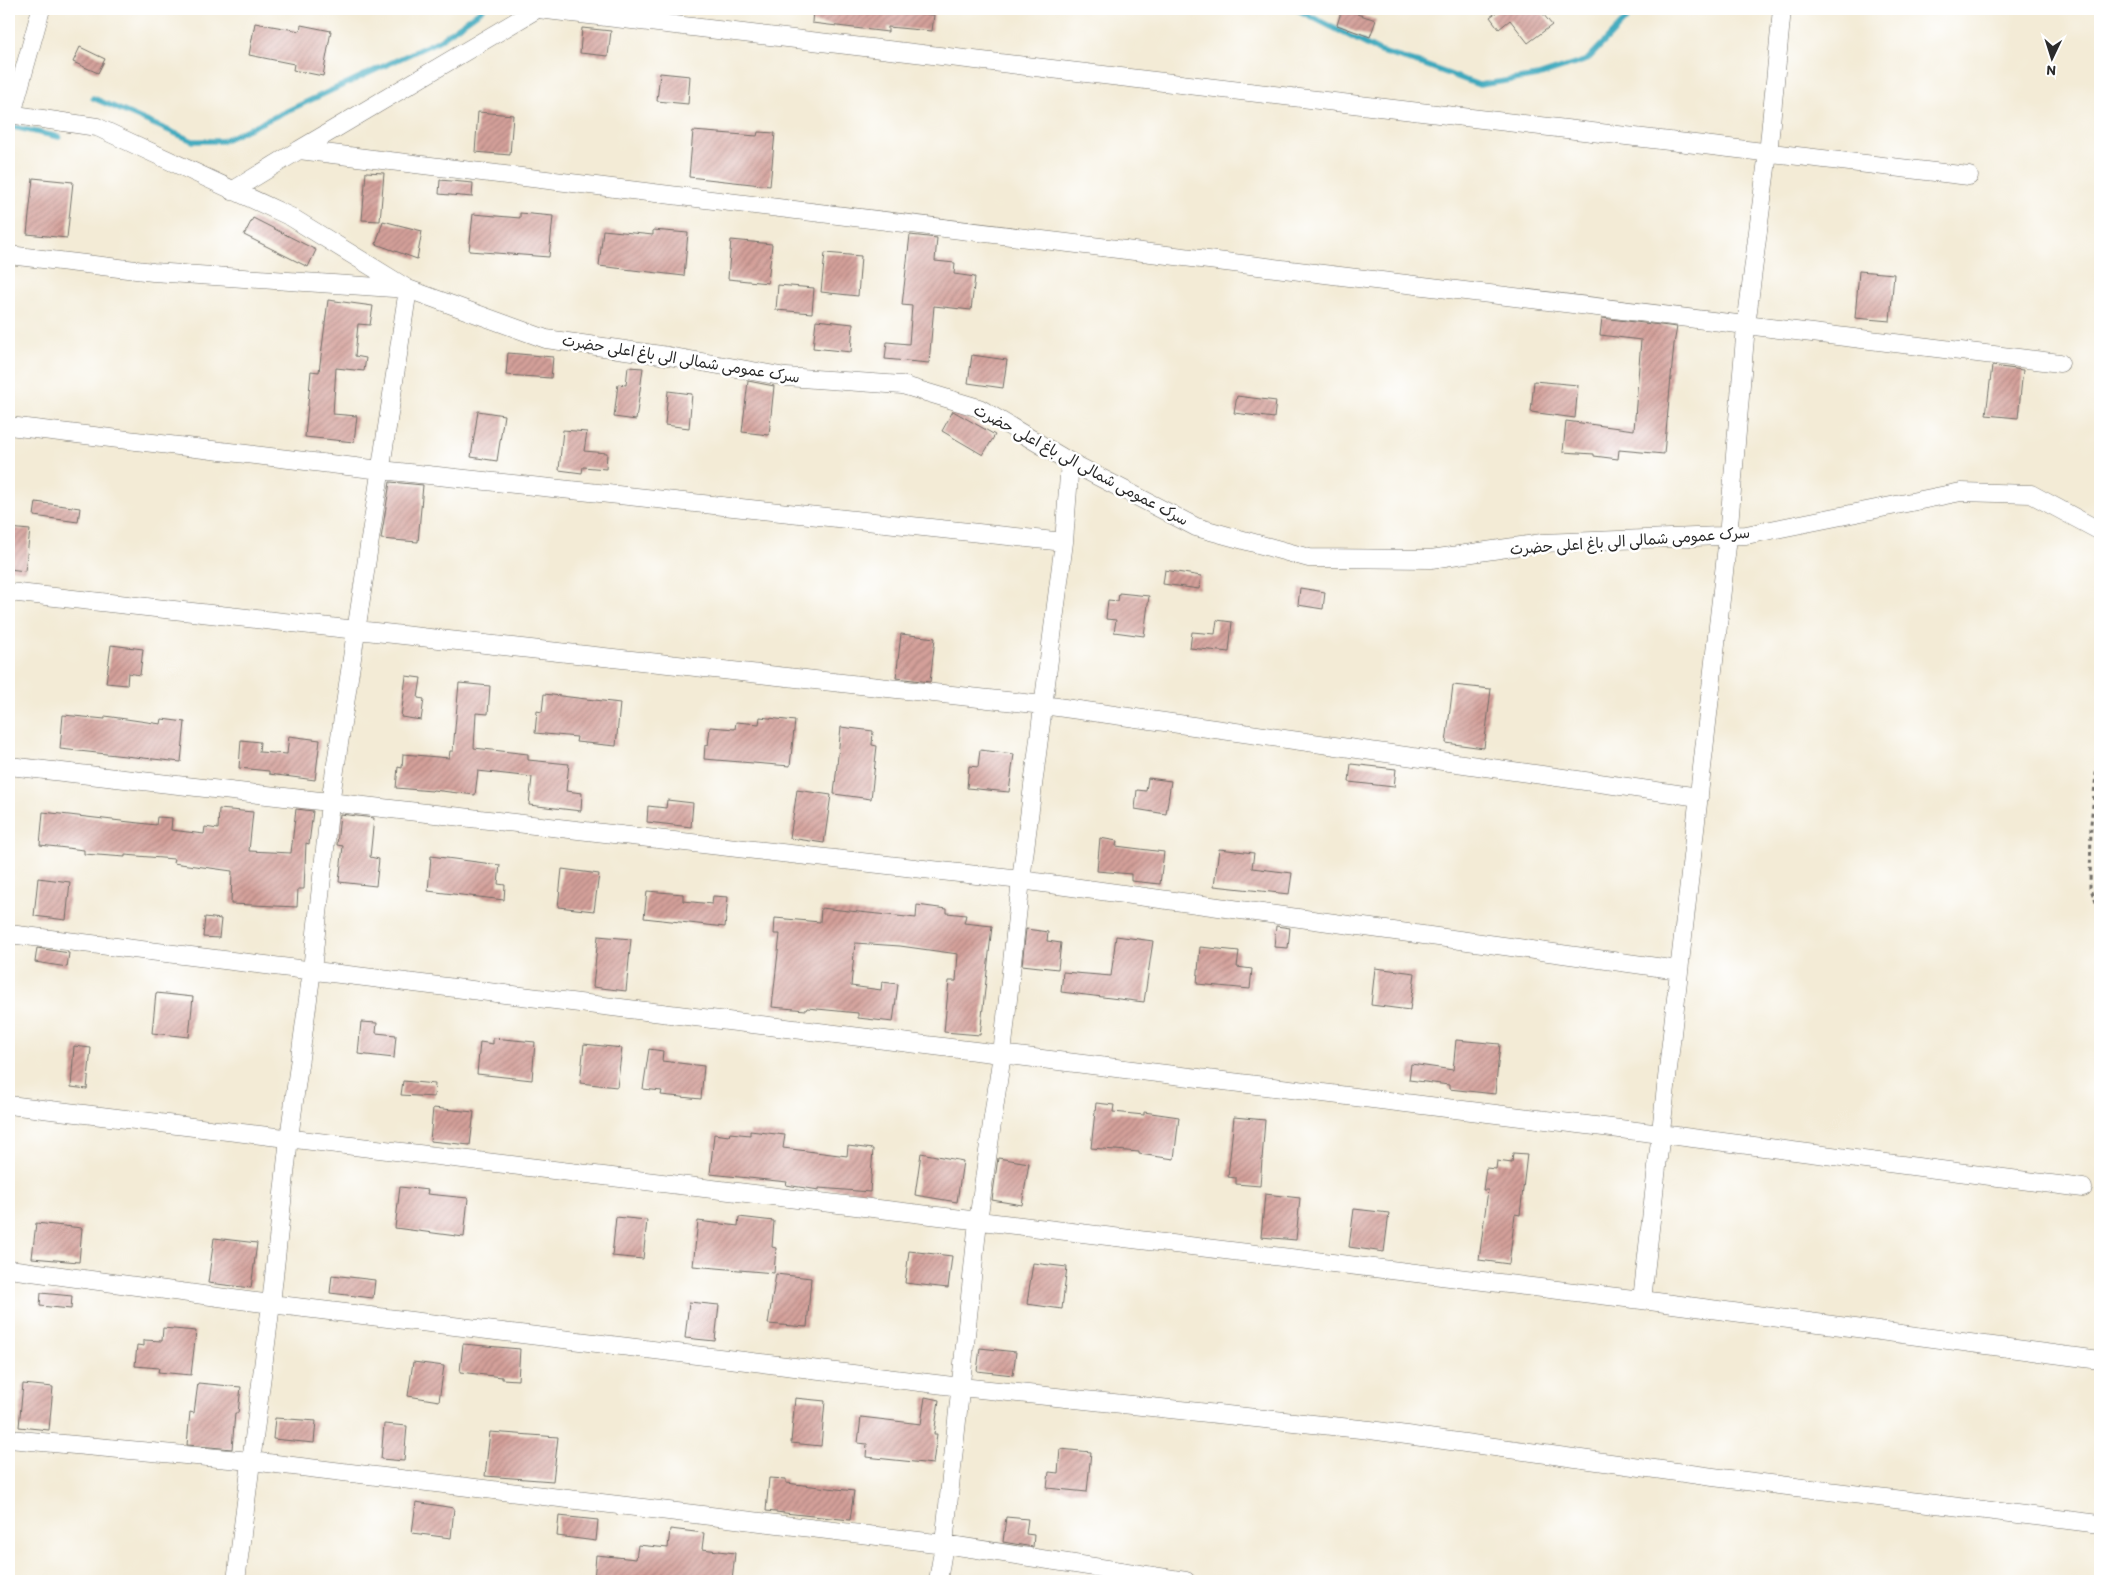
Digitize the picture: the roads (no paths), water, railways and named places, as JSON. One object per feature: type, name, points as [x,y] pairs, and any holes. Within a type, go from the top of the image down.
[{"type":"street","points":[[10,114],[41,9]]},
{"type":"street","points":[[232,190],[537,9],[1969,176]]},
{"type":"street","points":[[1642,1300],[1728,537],[1746,326],[1768,152],[1782,9]]},
{"type":"street","name":"سرک عمومی شمالی الی باغ اعلی حضرت","points":[[10,114],[97,127],[291,217],[408,289],[546,339],[668,356],[786,377],[902,385],[979,408],[1070,462],[1196,527],[1309,558],[1431,559],[1542,543],[1728,537],[1961,492],[2030,494],[2100,532]]},
{"type":"street","points":[[299,150],[2060,363]]},
{"type":"street","points":[[9,255],[153,272],[408,289],[330,802],[312,970],[289,1138],[271,1304],[236,1581]]},
{"type":"street","points":[[9,426],[381,470],[1064,542]]},
{"type":"street","points":[[938,1581],[944,1544],[978,1221],[1002,1054],[1021,880],[1064,542],[1070,462]]},
{"type":"street","points":[[9,592],[1043,704],[1698,797]]},
{"type":"street","points":[[9,766],[1021,880],[1679,970]]},
{"type":"street","points":[[9,934],[1661,1134],[2083,1188]]},
{"type":"street","points":[[9,1105],[1642,1300],[2100,1360]]},
{"type":"street","points":[[9,1269],[271,1304],[961,1387],[1370,1430],[1713,1477],[2100,1524]]},
{"type":"street","points":[[9,1439],[251,1460],[944,1544],[1186,1581]]},
{"type":"waterway","points":[[93,98],[193,141],[222,141],[438,41],[483,9]]},
{"type":"waterway","points":[[1296,9],[1381,52],[1422,64],[1479,85],[1538,76],[1587,60],[1636,9]]},
{"type":"waterway","points":[[9,126],[59,137]]}]
